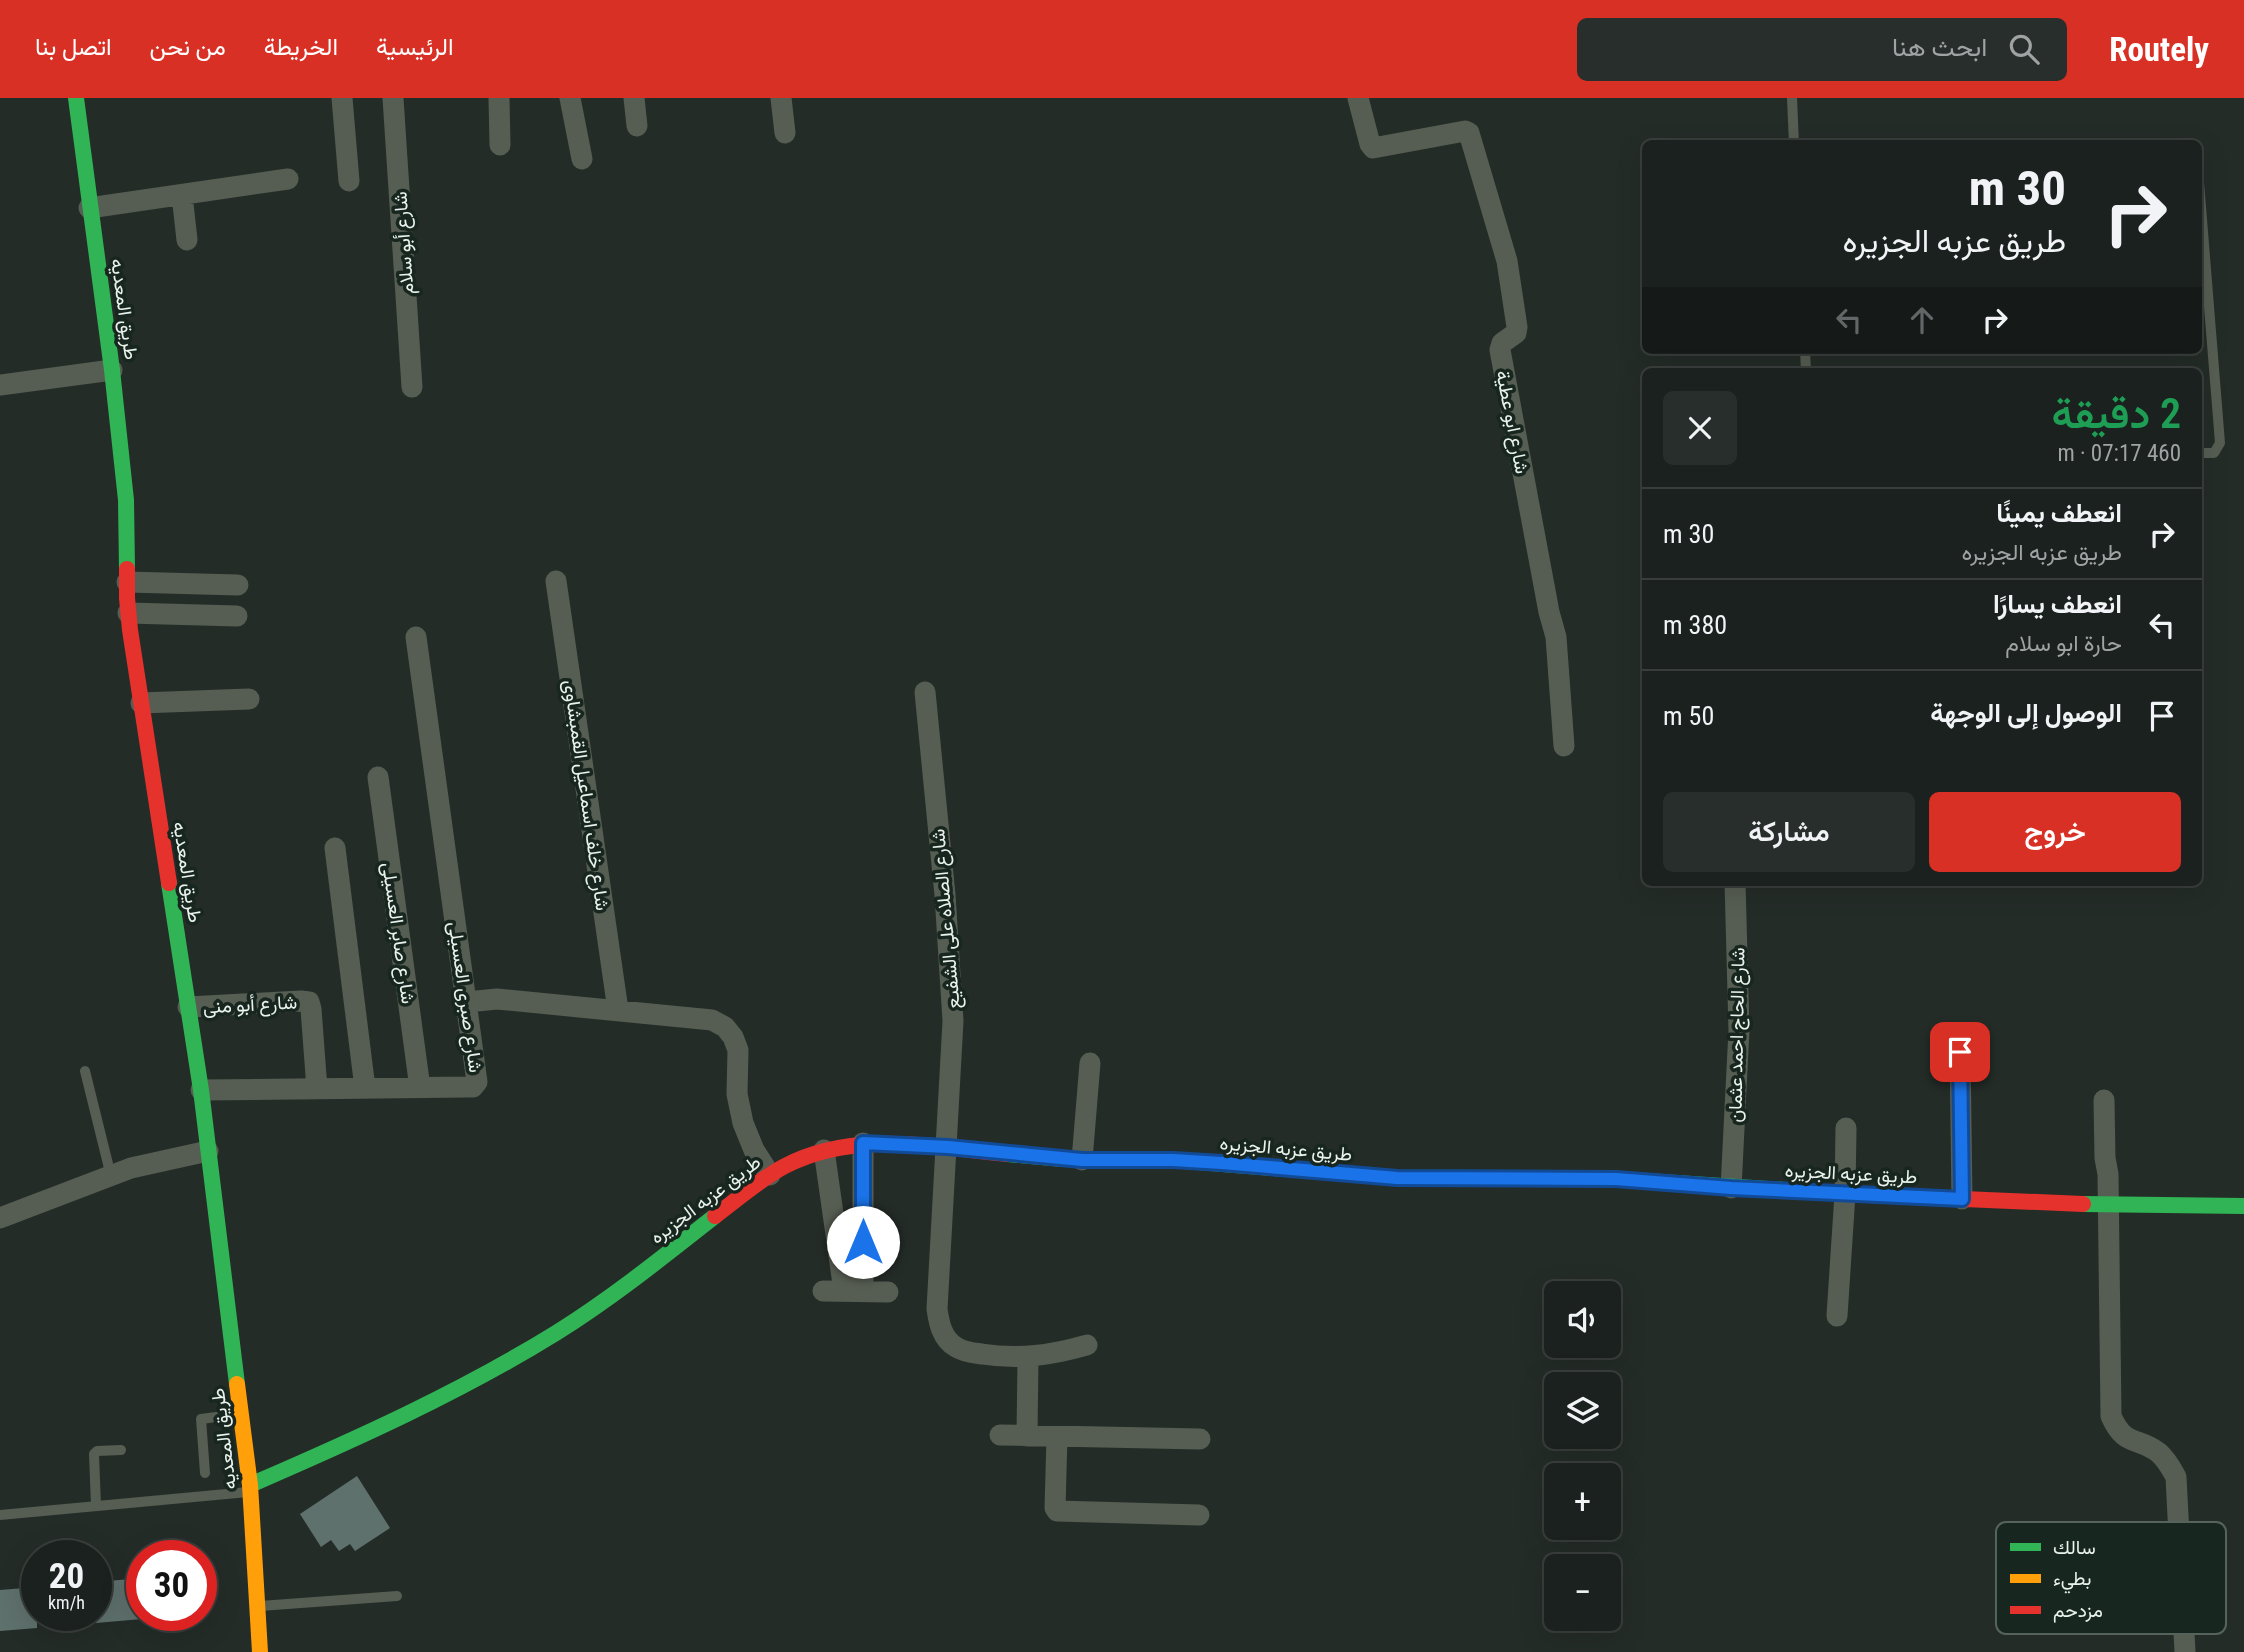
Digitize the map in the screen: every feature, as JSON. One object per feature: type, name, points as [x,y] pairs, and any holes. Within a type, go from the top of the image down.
[{"type":"street","name":"طريق المعديه","points":[[76,98],[112,370],[128,529],[128,613],[201,1090],[250,1488],[260,1652]]},
{"type":"street","points":[[342,98],[349,181]]},
{"type":"street","name":"شارع أبو سلام","points":[[393,98],[412,387]]},
{"type":"street","points":[[499,98],[500,145]]},
{"type":"street","points":[[570,98],[582,159]]},
{"type":"street","points":[[634,98],[637,126]]},
{"type":"street","points":[[781,98],[785,133]]},
{"type":"street","name":"شارع ابو عطية","points":[[1358,98],[1373,148],[1465,131],[1469,133],[1507,261],[1517,327],[1516,333],[1502,343],[1500,350],[1556,637],[1564,746]]},
{"type":"street","points":[[89,208],[288,179]]},
{"type":"street","points":[[181,195],[187,240]]},
{"type":"street","points":[[0,385],[112,370]]},
{"type":"street","name":"شارع خلف اسماعيل القمبشاوى","points":[[556,581],[618,1010]]},
{"type":"street","points":[[127,582],[238,586]]},
{"type":"street","points":[[128,613],[237,616]]},
{"type":"street","name":"شارع صبرى العسيلى","points":[[201,1090],[473,1087],[477,1082],[416,637]]},
{"type":"street","name":"شارع الصلاه على الشفيع","points":[[925,692],[952,996],[953,1046],[937,1309],[939,1324],[945,1337],[955,1347],[968,1352],[1028,1357],[1087,1345]]},
{"type":"street","points":[[141,703],[249,699]]},
{"type":"street","name":"شارع صابر العسيلى","points":[[378,778],[420,1088]]},
{"type":"street","points":[[335,848],[365,1088]]},
{"type":"street","name":"شارع الحاج احمد عثمان","points":[[1731,1188],[1739,1017],[1735,886]]},
{"type":"street","points":[[467,1002],[497,999],[712,1020],[724,1027],[733,1037],[738,1050],[737,1094],[743,1123],[754,1150],[770,1175]]},
{"type":"street","name":"شارع أبو منى","points":[[188,1007],[309,1002],[317,1089]]},
{"type":"street","points":[[1960,1052],[1962,1199]]},
{"type":"street","points":[[1082,1160],[1090,1063]]},
{"type":"street","points":[[2104,1100],[2111,1416],[2117,1431],[2129,1441],[2158,1452],[2169,1463],[2176,1477],[2178,1522]]},
{"type":"street","points":[[1837,1316],[1845,1194],[1846,1128]]},
{"type":"street","points":[[844,1292],[863,1143]]},
{"type":"street","name":"طريق عزبه الجزيره","points":[[250,1488],[436,1399],[555,1333],[610,1296],[788,1164],[824,1150],[863,1143],[948,1147],[1082,1160],[1222,1163],[1397,1178],[1616,1179],[1845,1194],[2108,1205],[2244,1206]]},
{"type":"street","points":[[0,1218],[131,1168],[208,1150]]},
{"type":"street","points":[[824,1150],[844,1292]]},
{"type":"street","points":[[844,1292],[888,1292]]},
{"type":"street","points":[[1027,1436],[1028,1357]]},
{"type":"street","points":[[1000,1435],[1200,1439]]},
{"type":"street","points":[[1057,1437],[1057,1511],[1199,1515]]},
{"type":"street","points":[[2184,1634],[2185,1652]]},
{"type":"lane","points":[[1792,98],[1794,140]]},
{"type":"lane","points":[[2202,220],[2220,443],[2214,453],[2202,453]]},
{"type":"lane","points":[[85,1071],[111,1175]]},
{"type":"lane","points":[[205,1473],[201,1419],[241,1414]]},
{"type":"lane","points":[[96,1506],[94,1454],[97,1451],[121,1450]]},
{"type":"lane","points":[[0,1514],[250,1488]]},
{"type":"lane","points":[[257,1606],[397,1597]]},
{"type":"building","points":[[357,1476],[390,1528],[355,1551],[350,1544],[339,1551],[331,1540],[321,1547],[300,1514]]},
{"type":"building","points":[[126,1579],[126,1620],[112,1622],[112,1581]]},
{"type":"building","points":[[21,1588],[21,1629],[0,1631],[0,1590]]},
{"type":"traffic: fast","points":[[76,98],[112,370],[126,500],[127,569]]},
{"type":"traffic: fast","points":[[169,883],[201,1090],[237,1384]]},
{"type":"traffic: fast","points":[[1007,1154],[1063,1159],[1173,1160],[1397,1178],[1616,1179],[1846,1194]]},
{"type":"traffic: fast","points":[[2083,1204],[2244,1206]]},
{"type":"traffic: fast","points":[[250,1485],[406,1415],[519,1355],[597,1306],[715,1216]]},
{"type":"traffic: slow","points":[[237,1384],[250,1485],[260,1652]]},
{"type":"traffic: jam","points":[[127,569],[130,630],[169,883]]},
{"type":"traffic: jam","points":[[715,1216],[785,1166],[838,1148],[894,1144],[1007,1154]]},
{"type":"traffic: jam","points":[[1846,1194],[2083,1204]]},
{"type":"route","points":[[863,1242],[863,1143],[948,1147],[1063,1159],[1222,1163],[1397,1178],[1616,1179],[1731,1188],[1962,1199],[1960,1052]]}]
